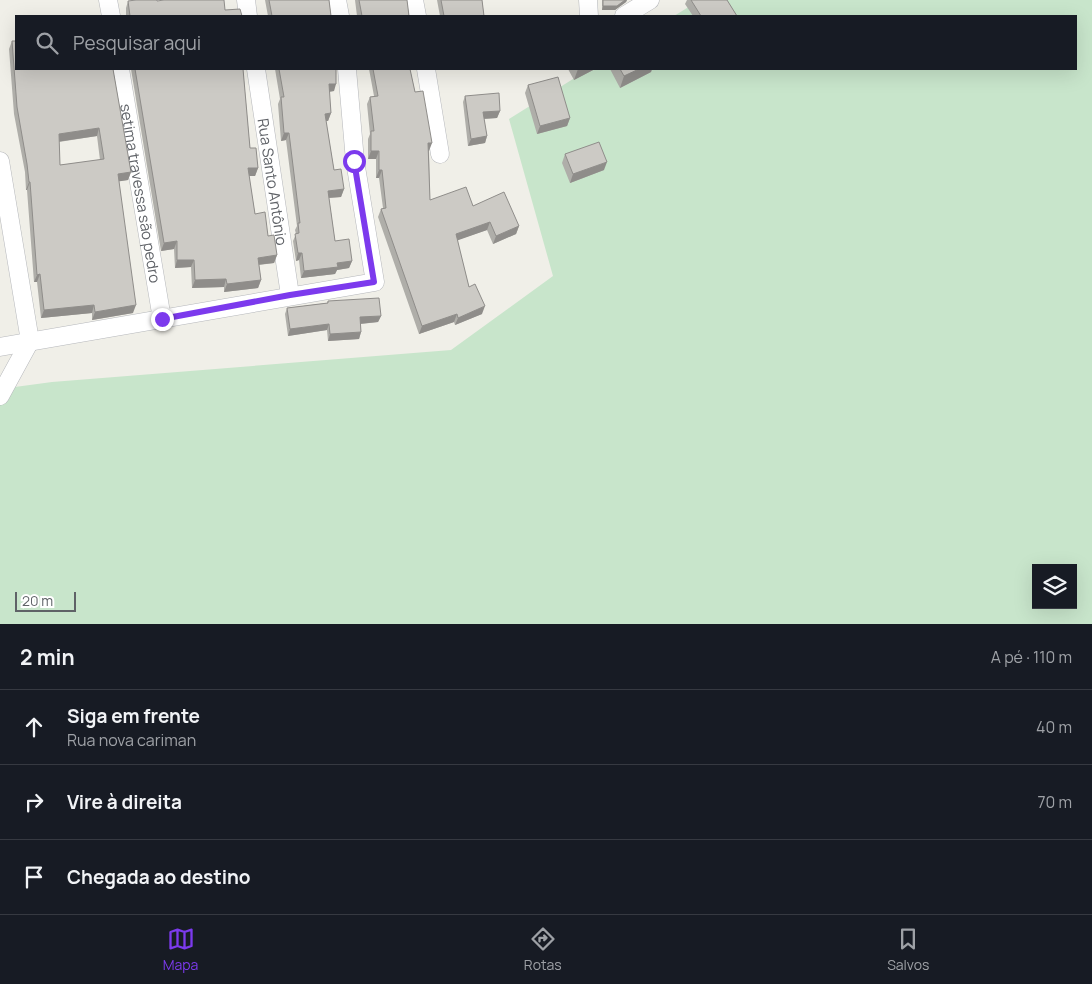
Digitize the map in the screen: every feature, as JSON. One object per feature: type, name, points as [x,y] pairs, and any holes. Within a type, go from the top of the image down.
[{"type":"street","points":[[108,0],[111,15]]},
{"type":"street","points":[[246,0],[248,15]]},
{"type":"street","points":[[337,0],[340,15]]},
{"type":"street","points":[[414,0],[417,15]]},
{"type":"street","points":[[588,0],[589,15]]},
{"type":"street","points":[[626,15],[650,0]]},
{"type":"street","name":"setima travessa são pedro","points":[[120,70],[162,319]]},
{"type":"street","name":"Rua Santo Antônio","points":[[256,70],[290,295]]},
{"type":"street","points":[[0,347],[290,295],[374,282],[354,161],[347,70]]},
{"type":"street","points":[[426,70],[440,154]]},
{"type":"street","points":[[0,161],[30,341],[0,396]]},
{"type":"green space","points":[[700,0],[1092,0],[1092,624],[0,624],[0,389],[52,382],[451,350],[553,276],[509,119],[587,70],[1077,70],[1077,15],[676,15]]},
{"type":"building","points":[[224,0],[225,10],[240,9],[242,15],[130,15],[128,1]]},
{"type":"building","points":[[269,0],[329,0],[331,15],[272,15]]},
{"type":"building","points":[[359,0],[407,0],[409,15],[362,15]]},
{"type":"building","points":[[441,0],[482,0],[484,15],[444,15]]},
{"type":"building","points":[[603,0],[625,0],[617,6],[603,6]]},
{"type":"building","points":[[691,0],[727,0],[736,15],[700,15]]},
{"type":"building","points":[[12,41],[15,41],[15,70],[113,70],[131,172],[118,174],[136,305],[95,312],[94,305],[44,310],[40,274],[37,275],[27,164],[17,107]],"holes":[[[99,128],[104,159],[60,165],[59,134]]]},
{"type":"building","points":[[135,70],[243,70],[250,148],[256,148],[258,168],[248,168],[255,214],[265,212],[268,236],[274,235],[277,255],[258,258],[261,280],[227,284],[226,279],[195,280],[194,260],[177,260],[177,241],[164,243]]},
{"type":"building","points":[[279,70],[336,70],[336,84],[329,84],[331,113],[325,114],[334,170],[341,169],[344,189],[328,191],[335,241],[349,239],[352,261],[337,263],[338,267],[304,271],[302,253],[298,253],[295,234],[299,233],[298,223],[300,223],[289,133],[284,133],[281,97],[284,97]]},
{"type":"building","points":[[373,70],[410,70],[415,92],[423,91],[432,143],[428,143],[430,200],[466,187],[473,206],[504,192],[519,226],[496,236],[490,222],[456,234],[469,287],[475,284],[485,306],[458,318],[457,314],[422,326],[381,209],[386,208],[382,170],[379,170],[379,151],[371,151],[371,131],[374,131],[370,97],[378,96]]},
{"type":"building","points":[[621,70],[637,70],[624,76]]},
{"type":"building","points":[[558,77],[570,118],[540,126],[528,85]]},
{"type":"building","points":[[499,93],[500,111],[483,112],[487,136],[471,139],[465,96]]},
{"type":"building","points":[[599,142],[607,162],[573,174],[565,154]]},
{"type":"building","points":[[379,298],[381,316],[360,317],[361,332],[330,334],[329,324],[290,329],[287,308],[328,303],[328,301]]},
{"type":"route","points":[[162,319],[290,295],[374,282],[354,161]]}]
